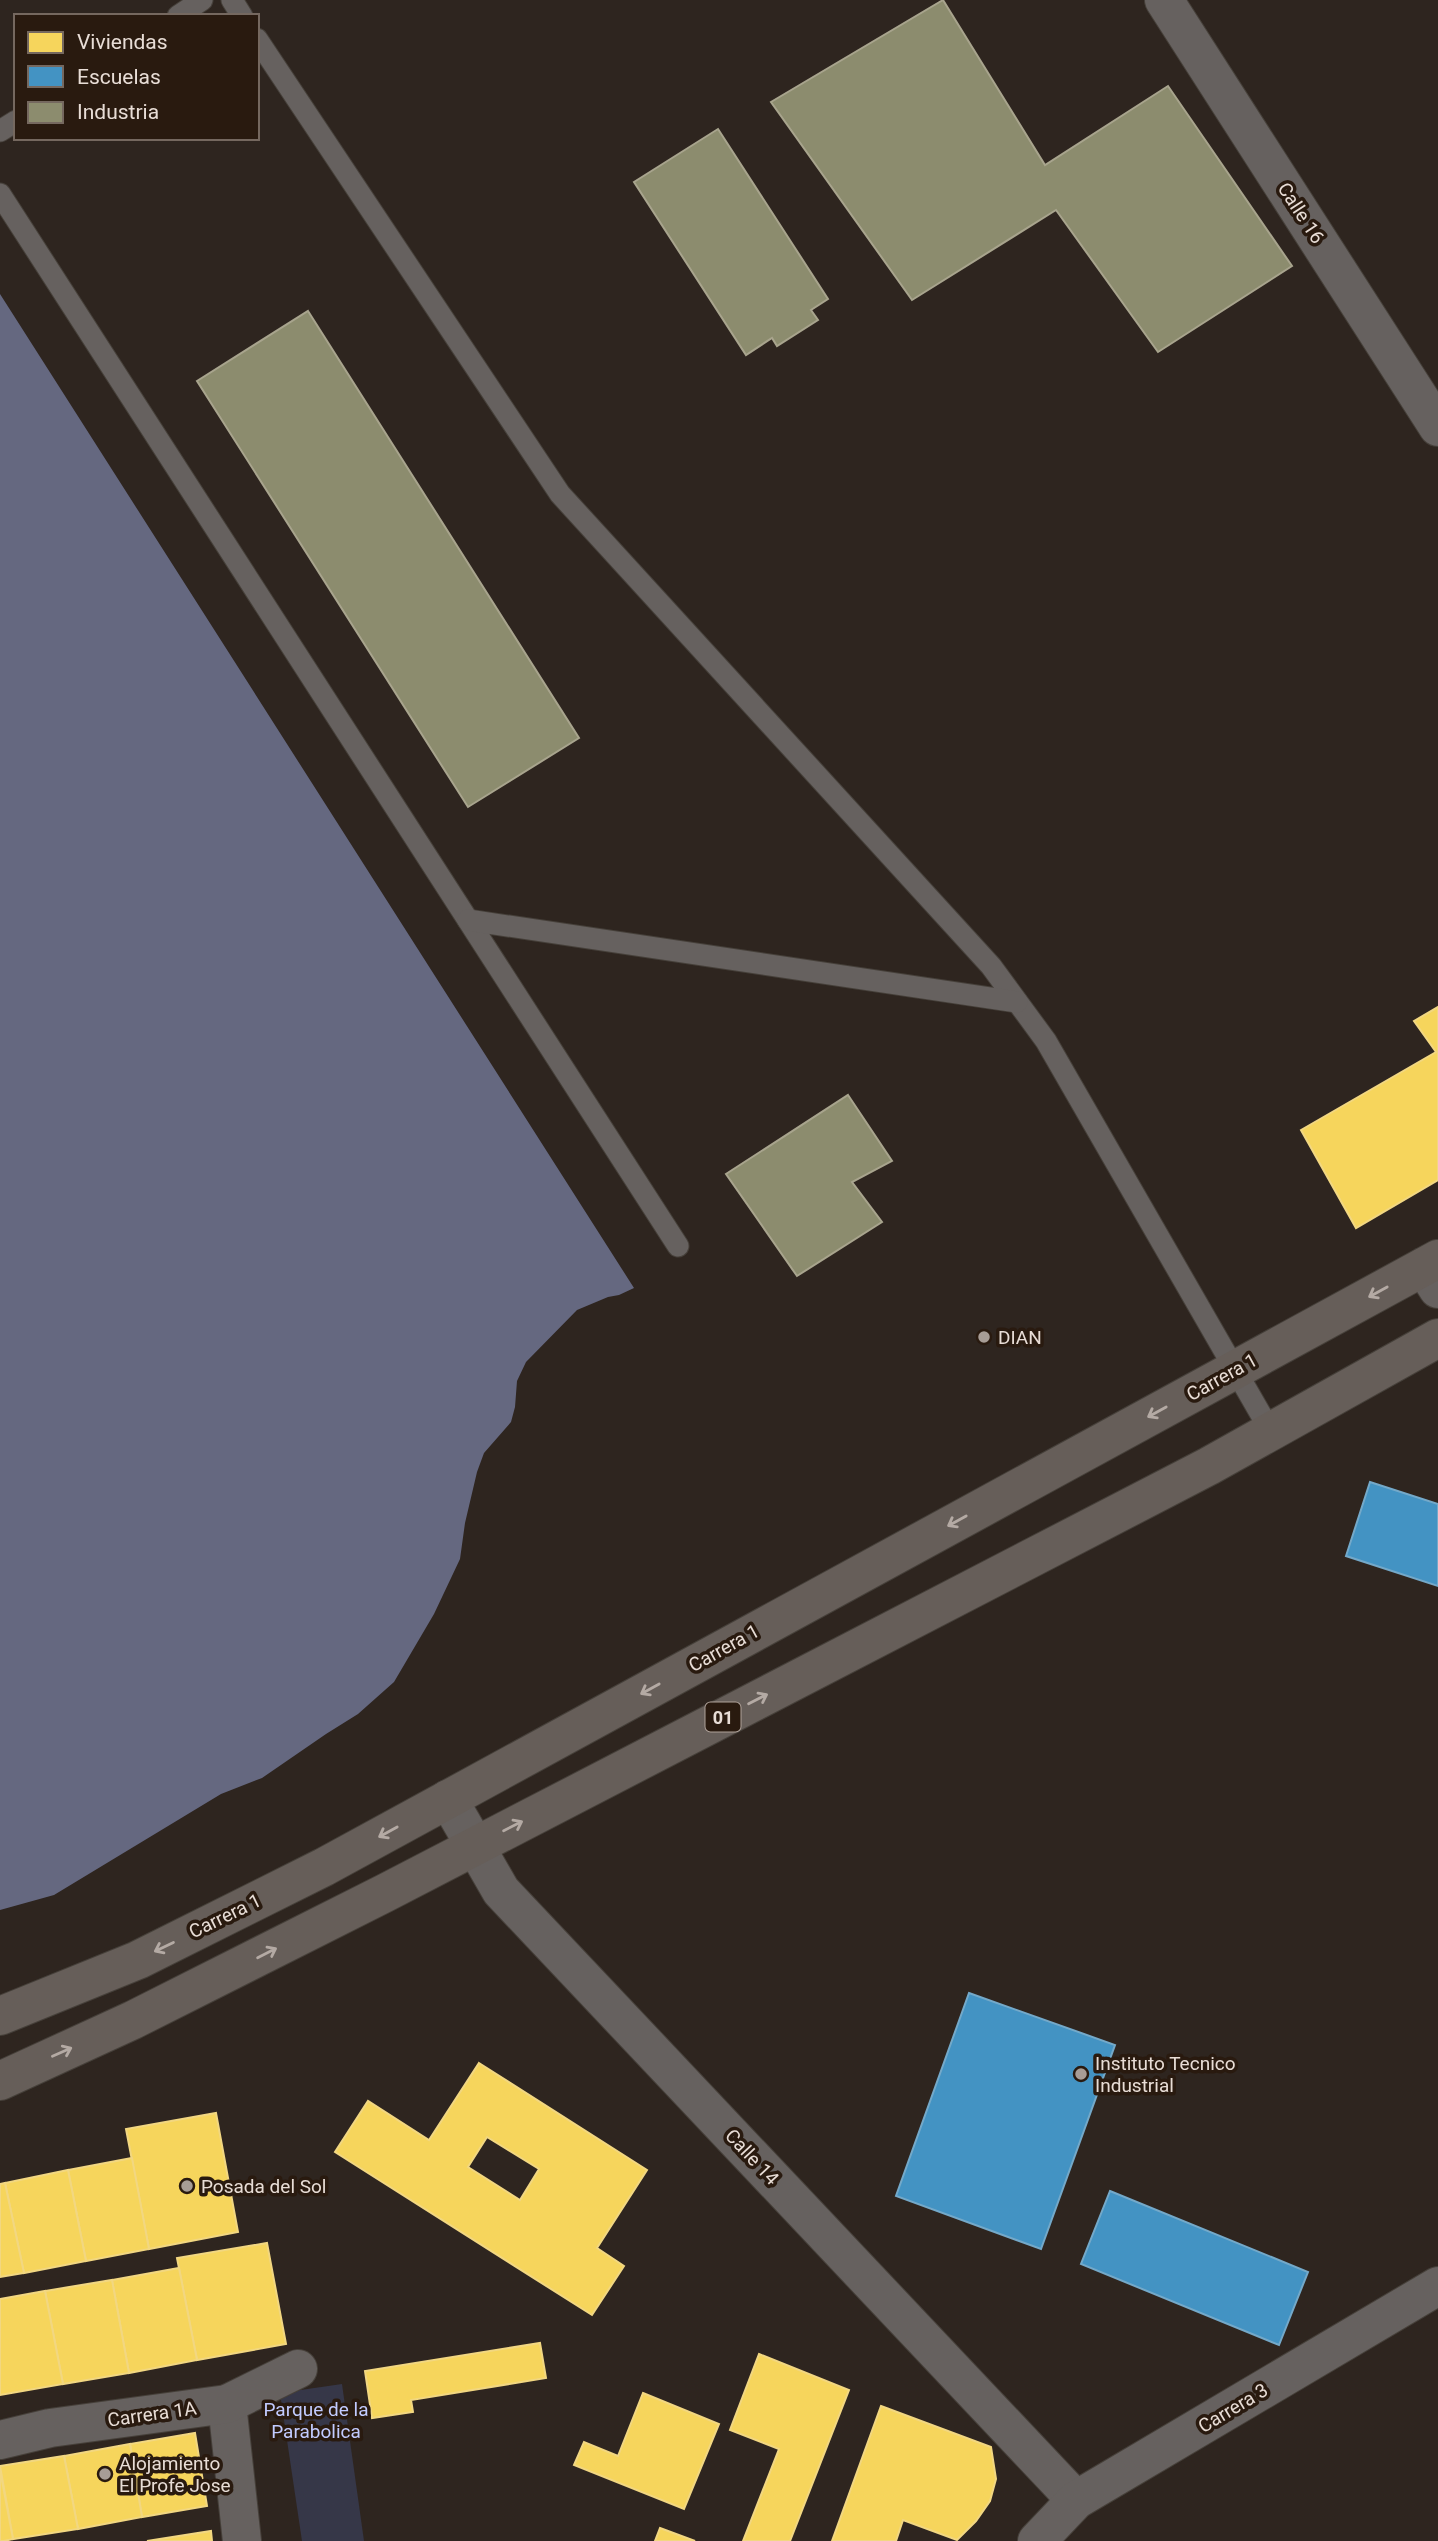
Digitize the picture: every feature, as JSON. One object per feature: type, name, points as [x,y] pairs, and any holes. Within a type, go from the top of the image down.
[{"type":"highway","name":"Carrera 1","points":[[0,2016],[138,1959],[324,1867],[1235,1370],[1433,1272]]},
{"type":"highway","name":"01","points":[[0,2081],[133,2020],[475,1846],[1271,1432],[1438,1338]]},
{"type":"street","name":"Calle 16","points":[[1164,0],[1438,426]]},
{"type":"street","name":"Calle 14","points":[[448,1799],[500,1891],[1076,2500]]},
{"type":"street","name":"Carrera 3","points":[[1037,2541],[1076,2500],[1438,2286]]},
{"type":"street","name":"Carrera 1A","points":[[0,2440],[50,2428],[227,2404],[298,2369]]},
{"type":"street","points":[[227,2404],[242,2541]]},
{"type":"lane","points":[[181,14],[202,0]]},
{"type":"lane","points":[[259,42],[560,494],[982,956],[1046,1041],[1271,1432]]},
{"type":"lane","points":[[0,194],[678,1246]]},
{"type":"lane","points":[[468,920],[1017,1002]]},
{"type":"green space","name":"Parque de la Parabolica","points":[[342,2384],[364,2541],[302,2541],[280,2393]]},
{"type":"shaded area","points":[[0,294],[634,1288],[577,1310],[526,1362],[517,1381],[511,1422],[484,1453],[477,1472],[460,1559],[434,1614],[394,1682],[358,1714],[262,1778],[221,1794],[54,1895],[0,1910]]},
{"type":"building: Viviendas","points":[[1438,1007],[1438,1180],[1356,1228],[1301,1130],[1436,1052],[1414,1021]]},
{"type":"building: Viviendas","points":[[479,2063],[647,2170],[597,2248],[624,2266],[592,2315],[335,2152],[368,2101],[429,2140]],"holes":[[[487,2137],[539,2169],[520,2200],[468,2167]]]},
{"type":"building: Viviendas","points":[[216,2113],[238,2232],[149,2249],[126,2129]]},
{"type":"building: Viviendas","points":[[132,2158],[149,2249],[86,2261],[68,2170]]},
{"type":"building: Viviendas","points":[[68,2170],[86,2261],[24,2273],[5,2183]]},
{"type":"building: Viviendas","points":[[5,2183],[24,2273],[0,2277],[0,2184]]},
{"type":"building: Viviendas","points":[[267,2243],[286,2344],[197,2360],[177,2258]]},
{"type":"building: Viviendas","points":[[179,2268],[197,2360],[129,2373],[112,2280]]},
{"type":"building: Viviendas","points":[[112,2280],[129,2373],[63,2384],[45,2291]]},
{"type":"building: Viviendas","points":[[45,2291],[63,2384],[0,2395],[0,2299]]},
{"type":"building: Viviendas","points":[[540,2343],[546,2378],[411,2400],[413,2412],[372,2418],[365,2371]]},
{"type":"building: Viviendas","points":[[759,2354],[849,2390],[790,2541],[743,2541],[779,2449],[730,2430]]},
{"type":"building: Viviendas","points":[[643,2393],[719,2424],[684,2509],[574,2465],[584,2442],[618,2456]]},
{"type":"building: Viviendas","points":[[881,2406],[991,2447],[996,2479],[990,2501],[976,2521],[957,2540],[903,2520],[896,2541],[832,2541]]},
{"type":"building: Viviendas","points":[[195,2433],[207,2506],[142,2517],[130,2444]]},
{"type":"building: Viviendas","points":[[130,2444],[142,2517],[78,2529],[64,2456]]},
{"type":"building: Viviendas","points":[[64,2456],[78,2529],[13,2539],[0,2466]]},
{"type":"building: Viviendas","points":[[0,2470],[13,2539],[4,2541],[0,2541]]},
{"type":"building: Viviendas","points":[[660,2528],[695,2541],[655,2541]]},
{"type":"building: Viviendas","points":[[211,2531],[212,2541],[147,2541]]},
{"type":"building: Escuelas","points":[[1370,1482],[1438,1504],[1438,1586],[1346,1556]]},
{"type":"building: Escuelas","points":[[969,1993],[1115,2045],[1041,2249],[896,2196]]},
{"type":"building: Escuelas","points":[[1110,2191],[1308,2272],[1279,2345],[1081,2264]]},
{"type":"building: Industria","points":[[943,0],[1045,165],[1168,86],[1292,266],[1158,352],[1056,210],[912,300],[771,102]]},
{"type":"building: Industria","points":[[718,129],[828,299],[811,310],[818,320],[777,346],[772,338],[746,355],[634,182]]},
{"type":"building: Industria","points":[[308,311],[579,738],[468,807],[197,381]]},
{"type":"building: Industria","points":[[848,1095],[892,1161],[852,1182],[882,1222],[797,1276],[726,1174]]},
{"type":"place","name":"DIAN","points":[[984,1337]]},
{"type":"place","name":"Instituto Tecnico Industrial","points":[[1081,2074]]},
{"type":"place","name":"Posada del Sol","points":[[187,2186]]},
{"type":"place","name":"Alojamiento El Profe Jose","points":[[105,2474]]}]
